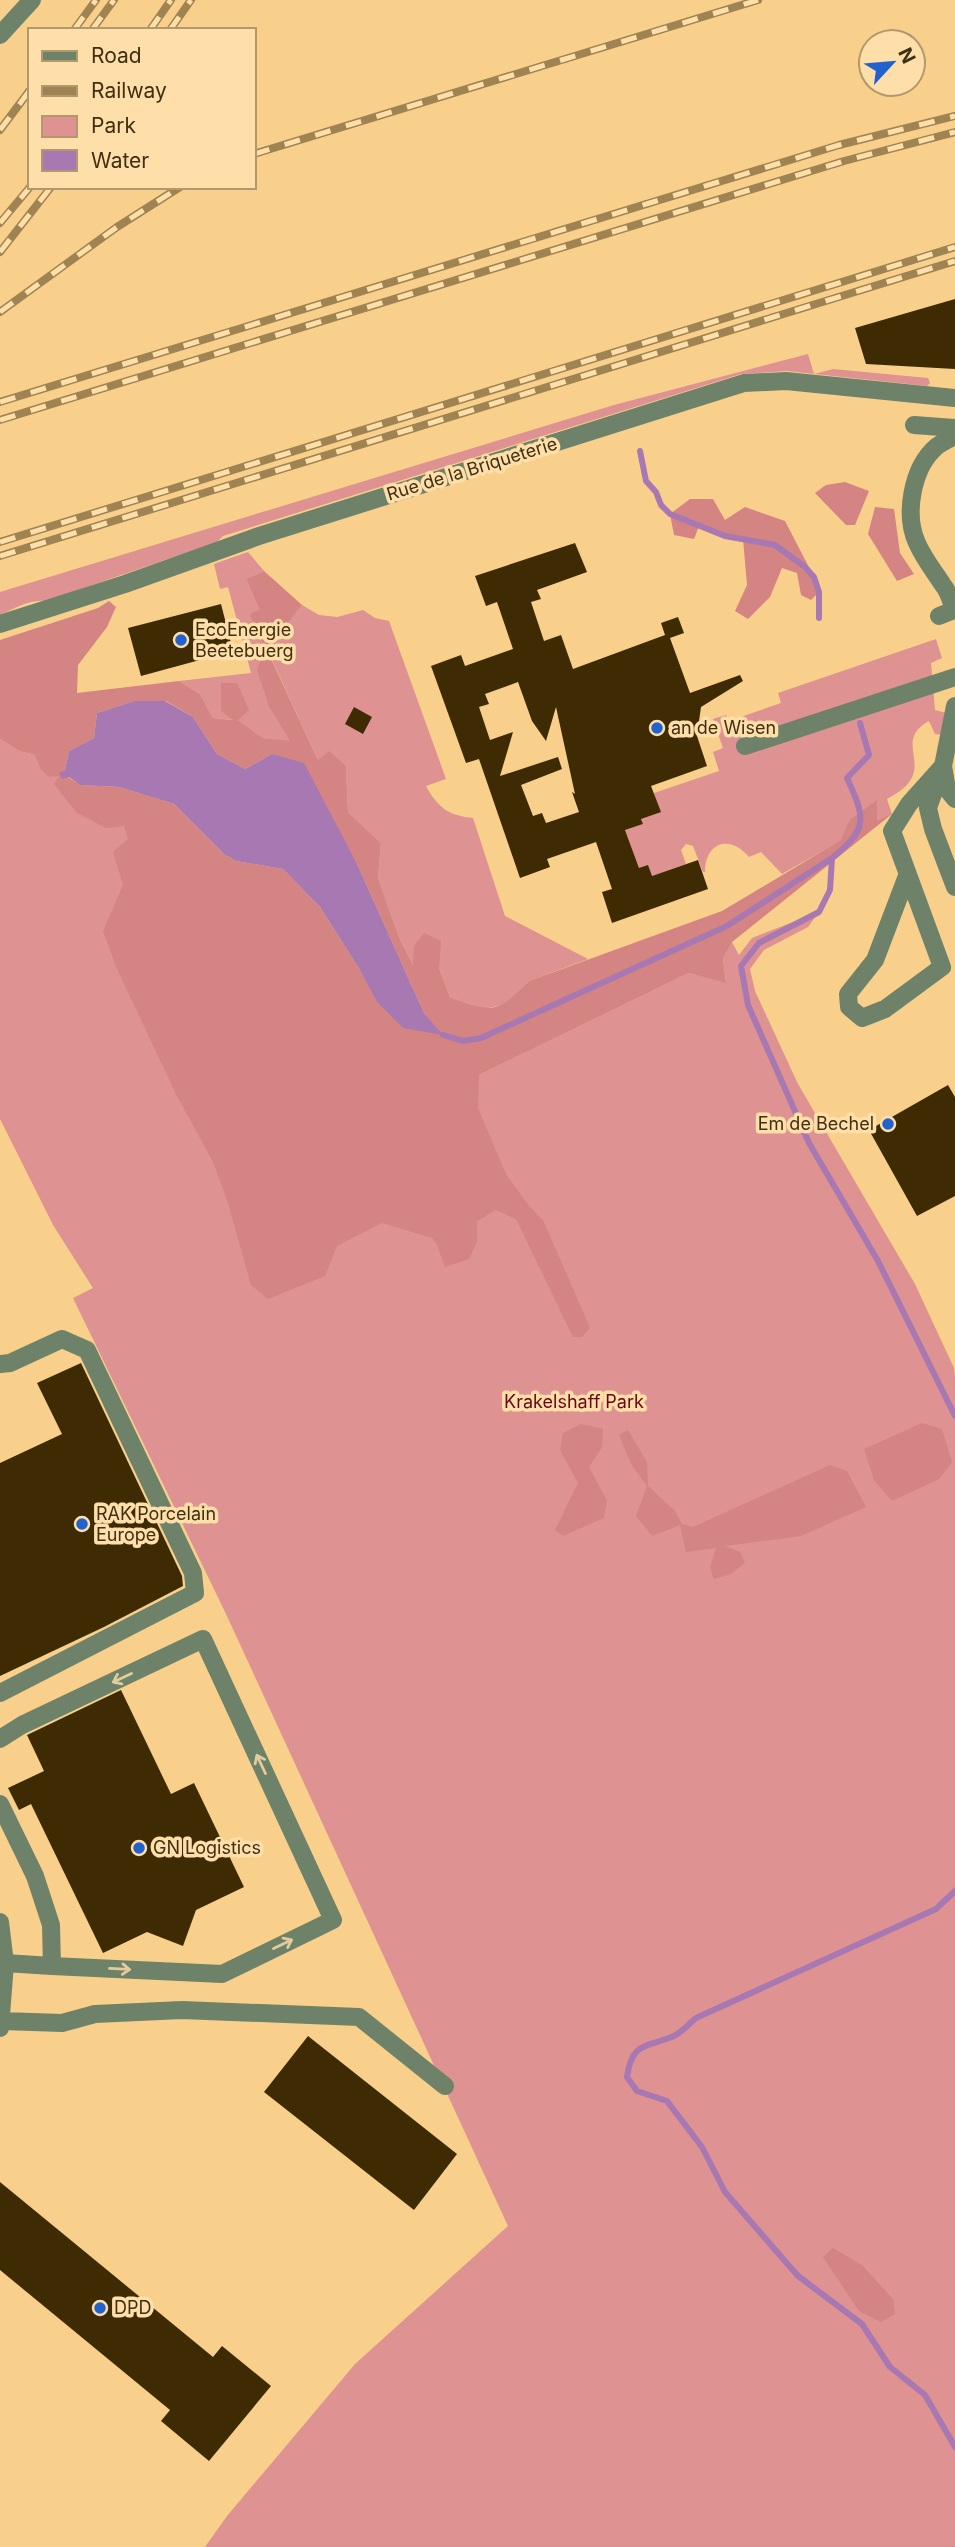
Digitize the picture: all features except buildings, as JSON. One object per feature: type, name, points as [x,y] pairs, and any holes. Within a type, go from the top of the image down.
[{"type":"street","points":[[0,35],[32,0]]},
{"type":"street","name":"Rue de la Briqueterie","points":[[0,624],[127,589],[272,532],[744,383],[786,381],[955,398]]},
{"type":"street","points":[[914,425],[955,428]]},
{"type":"street","points":[[949,615],[943,584],[924,559],[915,541],[910,501],[926,460],[936,447],[955,436]]},
{"type":"street","points":[[745,746],[955,677]]},
{"type":"street","points":[[955,706],[943,766],[928,808],[955,887]]},
{"type":"street","points":[[943,766],[955,811]]},
{"type":"street","points":[[907,876],[876,960],[848,993],[849,1007],[862,1018],[885,1009],[942,967],[892,831],[909,804],[943,766]]},
{"type":"street","points":[[0,1364],[10,1363],[62,1339],[87,1350],[193,1573],[195,1593],[0,1693]]},
{"type":"street","points":[[0,1739],[22,1725],[203,1639],[333,1920],[222,1974],[5,1963]]},
{"type":"street","points":[[0,1804],[35,1876],[51,1925],[52,1966]]},
{"type":"street","points":[[0,1922],[5,1963],[1,2025],[62,2022],[95,2014],[182,2010],[359,2017],[445,2086]]},
{"type":"green space","points":[[808,354],[814,374],[787,371],[741,374],[223,536],[217,542],[46,601],[28,603],[0,615],[0,592],[614,405]]},
{"type":"green space","points":[[833,369],[928,378],[930,383],[927,386],[814,374]]},
{"type":"green space","points":[[248,552],[264,571],[246,579],[259,609],[249,614],[265,649],[270,709],[291,742],[263,738],[238,720],[222,683],[221,711],[235,720],[213,718],[200,694],[179,681],[251,673],[228,587],[220,589],[214,564]]},
{"type":"green space","points":[[302,605],[319,615],[337,617],[363,610],[375,618],[389,621],[446,779],[426,786],[430,793],[439,805],[450,813],[473,818],[505,916],[588,959],[529,981],[507,1004],[483,1009],[450,997],[439,968],[414,967],[399,937],[378,878],[381,843],[348,812],[346,766],[318,760],[267,649]]},
{"type":"green space","points":[[936,639],[942,658],[931,663],[935,710],[947,713],[942,735],[935,734],[929,721],[918,730],[913,739],[915,768],[912,778],[887,799],[892,814],[877,822],[876,801],[850,819],[842,840],[782,874],[761,852],[749,857],[734,845],[727,844],[714,848],[709,854],[705,872],[693,846],[686,844],[681,850],[686,864],[652,876],[639,868],[625,830],[643,824],[641,819],[654,793],[719,771],[713,752],[723,748],[713,719],[726,715],[729,721],[781,703],[778,693]]},
{"type":"green space","name":"Krakelshaff Park","points":[[0,739],[19,751],[35,755],[424,1013],[479,1075],[689,973],[726,982],[723,959],[732,942],[739,955],[752,938],[819,912],[808,927],[764,950],[750,969],[755,991],[798,1084],[915,1284],[954,1368],[955,1377],[955,2547],[205,2547],[227,2516],[355,2364],[508,2226],[226,1614],[73,1298],[93,1288],[53,1225],[0,1119]]},
{"type":"shaded area","points":[[845,482],[869,491],[855,525],[846,525],[815,493],[826,485]]},
{"type":"shaded area","points":[[690,499],[713,499],[725,520],[745,507],[785,521],[819,592],[811,600],[801,595],[797,573],[782,568],[770,597],[748,619],[735,611],[747,585],[743,539],[725,536],[699,526],[694,539],[674,535],[670,514]]},
{"type":"shaded area","points":[[875,507],[894,509],[900,553],[914,574],[897,581],[868,534]]},
{"type":"shaded area","points":[[264,571],[302,605],[267,650],[318,760],[329,751],[346,766],[348,812],[381,843],[378,878],[399,937],[413,965],[414,946],[424,933],[441,941],[439,968],[450,997],[485,1008],[501,1005],[529,981],[722,911],[841,840],[850,819],[877,800],[877,821],[892,814],[732,942],[723,959],[726,983],[689,973],[479,1075],[478,1108],[506,1174],[544,1222],[590,1328],[582,1337],[573,1337],[516,1219],[496,1210],[477,1221],[477,1242],[469,1259],[445,1267],[432,1238],[382,1223],[337,1246],[325,1276],[268,1299],[251,1285],[228,1203],[213,1162],[176,1094],[117,969],[103,931],[123,885],[113,852],[128,839],[124,826],[106,828],[77,813],[54,784],[59,776],[49,777],[41,770],[35,755],[19,751],[0,739],[0,640],[98,608],[109,601],[116,607],[107,627],[78,665],[77,693],[179,681],[200,694],[213,718],[233,720],[221,711],[221,683],[237,683],[249,710],[238,720],[263,738],[290,741],[270,709],[257,670],[265,649],[249,614],[259,609],[246,579]],"holes":[[[134,701],[166,701],[193,717],[217,754],[245,769],[272,754],[357,864],[424,1013],[442,1034],[377,1002],[320,907],[283,869],[236,861],[224,854],[174,804],[119,787],[80,785],[60,773],[65,770],[69,751],[94,738],[97,713]]]},
{"type":"shaded area","points":[[922,1423],[942,1429],[952,1462],[939,1479],[892,1501],[874,1480],[864,1449]]},
{"type":"shaded area","points":[[581,1424],[603,1429],[602,1447],[589,1467],[607,1501],[604,1518],[563,1536],[555,1530],[578,1483],[560,1450],[563,1433]]},
{"type":"shaded area","points":[[628,1430],[647,1462],[648,1486],[675,1511],[682,1524],[693,1527],[830,1465],[847,1471],[866,1507],[801,1536],[725,1546],[740,1552],[745,1563],[731,1574],[714,1579],[710,1568],[716,1548],[686,1552],[680,1525],[652,1536],[636,1516],[647,1486],[631,1464],[619,1435]]},
{"type":"shaded area","points":[[833,2248],[862,2265],[893,2299],[895,2314],[881,2322],[859,2311],[823,2257]]},
{"type":"water","points":[[134,701],[165,701],[193,717],[217,754],[245,769],[272,754],[304,763],[357,864],[424,1013],[443,1035],[403,1028],[377,1002],[320,907],[283,869],[236,861],[224,854],[174,804],[119,787],[80,785],[69,777],[62,779],[59,773],[65,770],[69,751],[94,738],[97,713]]},
{"type":"waterway","points":[[640,451],[646,481],[670,514],[725,536],[775,545],[805,567],[814,577],[819,592],[819,618]]},
{"type":"waterway","points":[[860,723],[869,755],[847,778],[858,804],[860,822],[852,839],[832,858],[830,890],[819,912],[759,943],[741,966],[748,1005],[809,1143],[878,1261],[955,1416]]},
{"type":"waterway","points":[[443,1035],[463,1041],[481,1038],[727,926],[832,858]]},
{"type":"waterway","points":[[955,1891],[936,1909],[696,2018],[674,2036],[642,2048],[633,2057],[627,2077],[637,2091],[667,2101],[702,2147],[725,2192],[798,2276],[862,2324],[890,2367],[925,2395],[955,2447]]},
{"type":"railway","points":[[75,28],[96,0]]},
{"type":"railway","points":[[93,28],[114,0]]},
{"type":"railway","points":[[151,28],[171,0]]},
{"type":"railway","points":[[171,28],[191,0]]},
{"type":"railway","points":[[256,153],[758,0]]},
{"type":"railway","points":[[0,130],[28,93]]},
{"type":"railway","points":[[0,402],[839,145],[955,116]]},
{"type":"railway","points":[[0,420],[844,161],[955,132]]},
{"type":"railway","points":[[0,223],[28,189]]},
{"type":"railway","points":[[0,252],[49,189]]},
{"type":"railway","points":[[0,312],[117,227],[177,189]]},
{"type":"railway","points":[[0,542],[955,247]]},
{"type":"railway","points":[[0,556],[955,261]]},
{"type":"place","name":"EcoEnergie Beetebuerg","points":[[181,640]]},
{"type":"place","name":"an de Wisen","points":[[657,728]]},
{"type":"place","name":"Em de Bechel","points":[[888,1124]]},
{"type":"place","name":"RAK Porcelain Europe","points":[[82,1524]]},
{"type":"place","name":"GN Logistics","points":[[139,1848]]},
{"type":"place","name":"DPD","points":[[100,2308]]}]
